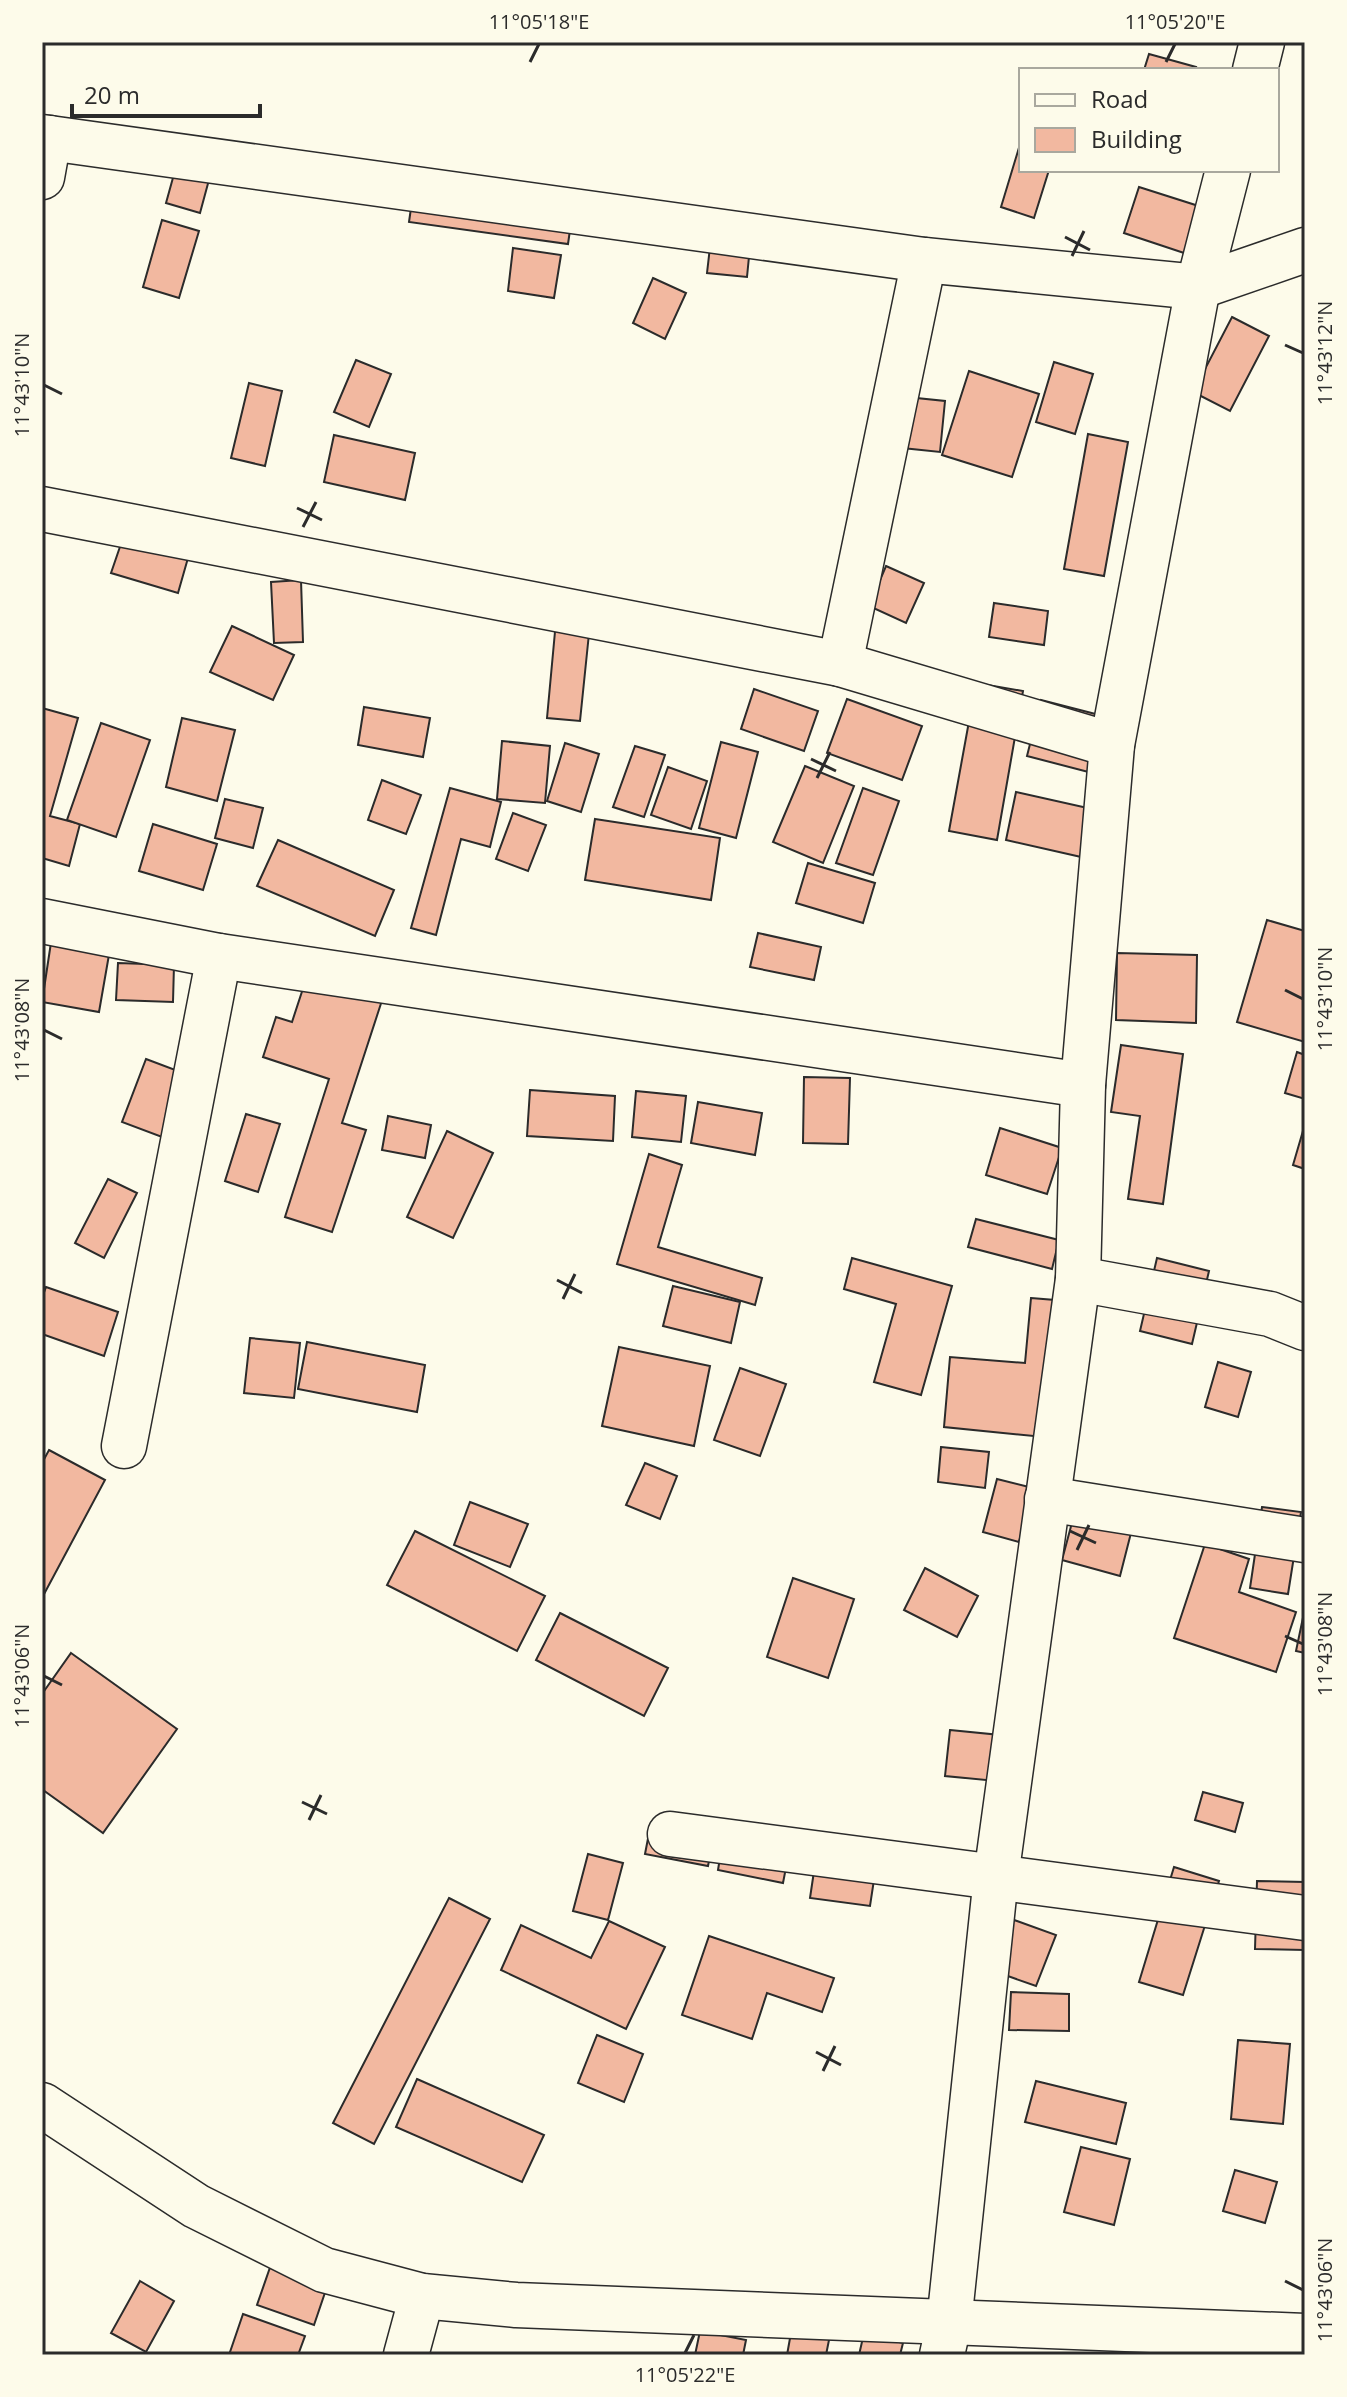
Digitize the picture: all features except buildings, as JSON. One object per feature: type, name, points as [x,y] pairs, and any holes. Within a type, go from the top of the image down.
[{"type":"street","points":[[1256,68],[1262,42]]},
{"type":"street","points":[[44,151],[924,260],[1198,287],[1305,250]]},
{"type":"street","points":[[946,2339],[996,1877],[1078,1279],[1083,1085],[1112,745],[1198,287],[1227,172]]},
{"type":"street","points":[[840,664],[924,260]]},
{"type":"street","points":[[42,509],[840,664],[1112,745]]},
{"type":"street","points":[[42,921],[219,956],[1083,1085]]},
{"type":"street","points":[[124,1446],[219,956]]},
{"type":"street","points":[[1078,1279],[1270,1314],[1305,1328]]},
{"type":"street","points":[[1047,1499],[1305,1540]]},
{"type":"street","points":[[670,1834],[1305,1918]]},
{"type":"street","points":[[42,2105],[196,2206],[324,2270],[422,2296],[946,2339],[1305,2336]]},
{"type":"street","points":[[406,2355],[422,2296]]}]
